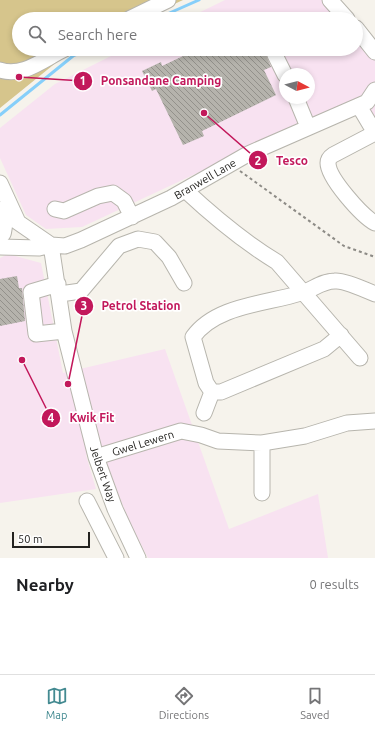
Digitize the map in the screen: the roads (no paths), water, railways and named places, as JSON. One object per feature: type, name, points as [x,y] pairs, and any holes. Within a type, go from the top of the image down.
[{"type":"street","points":[[143,12],[168,0]]},
{"type":"street","points":[[330,0],[341,12]]},
{"type":"street","points":[[363,37],[375,52]]},
{"type":"street","points":[[0,70],[9,72],[25,70],[52,56]]},
{"type":"street","points":[[276,56],[282,68]]},
{"type":"street","name":"Branwell Lane","points":[[0,247],[39,248],[65,246],[81,240],[132,217],[185,190],[248,154],[367,102],[375,90]]},
{"type":"street","points":[[298,104],[308,127]]},
{"type":"street","points":[[359,106],[375,133],[332,155],[329,159],[328,165],[344,192],[366,218],[375,223]]},
{"type":"street","points":[[0,183],[7,202],[6,223]]},
{"type":"street","points":[[185,190],[216,218],[260,252],[277,262],[360,358]]},
{"type":"street","points":[[55,209],[64,212],[98,196],[113,193],[124,201],[132,217]]},
{"type":"street","points":[[0,210],[6,223],[51,246]]},
{"type":"street","points":[[64,331],[36,334],[32,292],[59,289],[81,291],[94,278],[119,246],[138,239],[155,242],[169,257],[184,283]]},
{"type":"street","name":"Jelbert Way","points":[[51,246],[59,289],[64,331],[96,457],[116,509],[138,558]]},
{"type":"street","points":[[212,392],[206,383],[193,338],[199,329],[206,323],[241,308],[303,293],[318,284],[336,280],[375,294]]},
{"type":"street","points":[[212,392],[221,392],[324,349],[341,335]]},
{"type":"street","points":[[204,413],[212,392]]},
{"type":"street","name":"Gwel Lewern","points":[[96,457],[181,431],[201,435],[218,441],[262,442],[305,436],[347,423],[375,421]]},
{"type":"street","points":[[262,442],[262,494]]},
{"type":"street","points":[[86,501],[116,558]]},
{"type":"waterway","points":[[172,12],[199,0]]},
{"type":"waterway","points":[[0,115],[73,56]]},
{"type":"place","name":"Ponsandane Camping","points":[[19,77]]},
{"type":"place","name":"Tesco","points":[[204,113]]},
{"type":"place","name":"Kwik Fit","points":[[22,360]]},
{"type":"place","name":"Petrol Station","points":[[68,384]]}]
